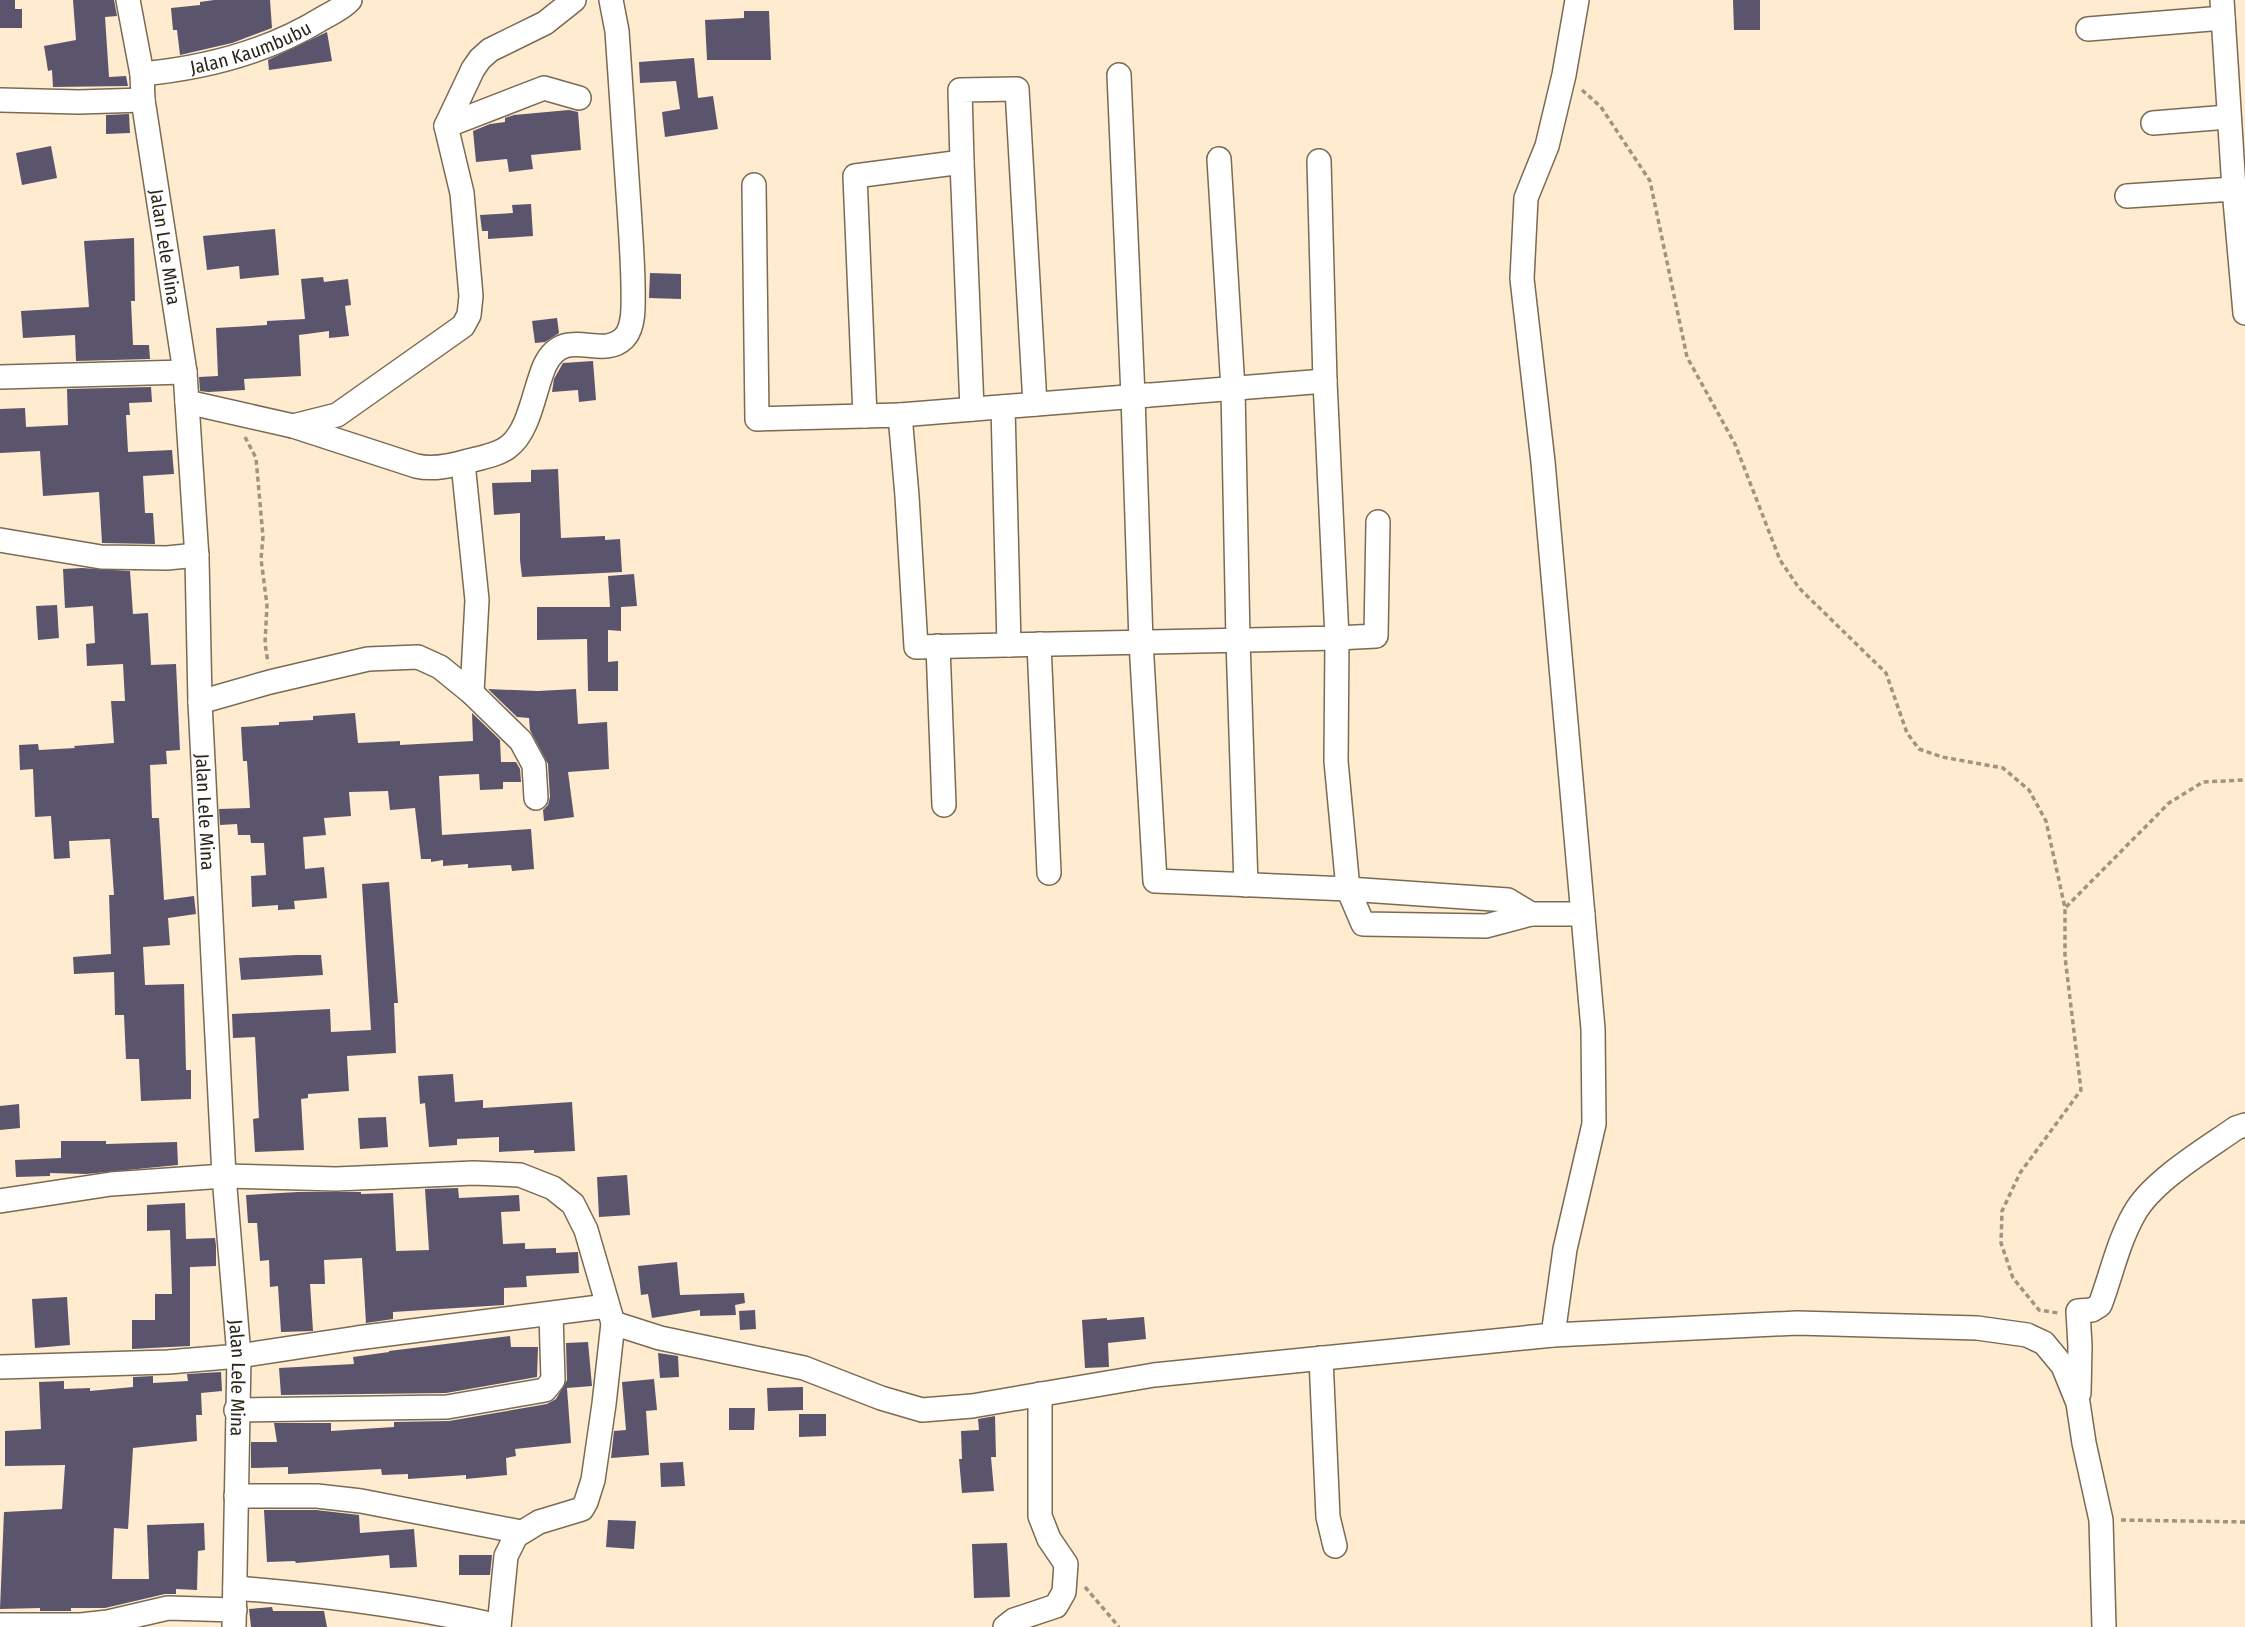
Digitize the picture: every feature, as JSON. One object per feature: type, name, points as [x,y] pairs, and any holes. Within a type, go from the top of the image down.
[{"type":"street","name":"Jalan Lele Mina","points":[[128,0],[142,74],[187,402],[197,555],[200,702],[224,1176],[239,1356],[234,1608]]},
{"type":"street","name":"Jalan Kaumbubu","points":[[142,74],[182,70],[257,51],[311,26],[350,0]]},
{"type":"street","points":[[293,426],[337,415],[463,326],[469,315],[471,296],[463,193],[446,126],[480,59],[490,51],[545,23],[574,0]]},
{"type":"street","points":[[187,402],[293,426],[428,469],[463,463],[508,448],[518,436],[552,353],[567,344],[610,345],[625,337],[632,323],[632,271],[623,114],[617,31],[611,0]]},
{"type":"street","points":[[1553,1335],[1565,1249],[1594,1124],[1593,1029],[1543,462],[1522,279],[1526,198],[1547,146],[1564,75],[1577,0]]},
{"type":"street","points":[[2088,29],[2222,9],[2228,117],[2245,313]]},
{"type":"street","points":[[1119,75],[1141,642],[1155,881],[1348,889],[1507,901],[1531,914]]},
{"type":"street","points":[[446,126],[544,88],[579,98]]},
{"type":"street","points":[[972,409],[960,90],[1017,89],[1035,404]]},
{"type":"street","points":[[0,100],[144,100]]},
{"type":"street","points":[[2153,123],[2228,117]]},
{"type":"street","points":[[1219,159],[1233,389],[1246,885]]},
{"type":"street","points":[[1319,161],[1325,381],[1337,638],[1336,761],[1348,889],[1363,924],[1486,926],[1531,914],[1583,914]]},
{"type":"street","points":[[865,416],[855,176],[962,162]]},
{"type":"street","points":[[754,185],[757,419],[900,415],[1325,381]]},
{"type":"street","points":[[2127,196],[2234,189]]},
{"type":"street","points":[[0,377],[185,372]]},
{"type":"street","points":[[1003,407],[1009,645]]},
{"type":"street","points":[[900,415],[916,647],[1377,636],[1378,522]]},
{"type":"street","points":[[463,463],[477,600],[472,693]]},
{"type":"street","points":[[0,540],[101,557],[167,558],[197,555]]},
{"type":"street","points":[[1039,644],[1049,873]]},
{"type":"street","points":[[938,646],[944,805]]},
{"type":"street","points":[[200,702],[368,659],[418,657],[440,667],[472,693],[526,748],[534,765],[536,798]]},
{"type":"street","points":[[2104,1627],[2101,1520],[2078,1403],[2078,1311],[2092,1310],[2100,1305],[2133,1215],[2144,1200],[2176,1171],[2236,1128],[2245,1125]]},
{"type":"street","points":[[0,1201],[111,1184],[224,1176],[335,1179],[498,1173],[520,1175],[553,1188],[573,1204],[586,1230],[610,1314],[604,1404],[593,1480],[586,1502],[582,1509],[574,1513],[539,1522],[521,1532],[506,1556],[499,1627],[380,1602],[168,1608],[126,1619],[95,1623],[0,1625]]},
{"type":"street","points":[[0,1367],[168,1362],[239,1356],[551,1314],[610,1314],[660,1338],[804,1367],[881,1398],[922,1410],[972,1406],[1154,1375],[1321,1358],[1553,1335],[1797,1323],[1977,1328],[2027,1335],[2044,1343],[2063,1366],[2078,1403]]},
{"type":"street","points":[[236,1410],[447,1407],[545,1390],[553,1380],[551,1314]]},
{"type":"street","points":[[1321,1358],[1327,1496],[1335,1546]]},
{"type":"street","points":[[1005,1627],[1014,1620],[1056,1606],[1064,1592],[1066,1564],[1044,1529],[1040,1516],[1040,1394]]},
{"type":"street","points":[[236,1496],[317,1496],[361,1501],[521,1532]]},
{"type":"path","points":[[1564,75],[1601,107],[1650,181],[1687,357],[1735,444],[1780,560],[1799,588],[1886,673],[1907,733],[1919,750],[2003,768],[2029,790],[2046,821],[2065,908],[2065,957],[2081,1090],[2020,1173],[2002,1212],[2001,1243],[2013,1278],[2039,1310],[2059,1313],[2078,1311]]},
{"type":"path","points":[[233,413],[256,458],[263,537],[261,559],[267,606],[265,643],[270,682]]},
{"type":"path","points":[[2065,908],[2169,803],[2203,782],[2245,780]]},
{"type":"path","points":[[2101,1520],[2245,1522]]},
{"type":"path","points":[[1066,1564],[1119,1627]]},
{"type":"building","points":[[0,0],[15,0],[15,9],[22,9],[22,28],[0,28]]},
{"type":"building","points":[[73,0],[114,0],[117,16],[105,17],[109,77],[126,76],[128,86],[53,87],[52,70],[48,71],[44,46],[76,40]]},
{"type":"building","points":[[270,0],[272,28],[232,43],[180,55],[177,30],[173,30],[171,8],[200,5],[200,2]]},
{"type":"building","points":[[1733,0],[1760,0],[1760,30],[1734,30]]},
{"type":"building","points":[[744,11],[769,11],[771,60],[707,60],[705,20],[744,18]]},
{"type":"building","points":[[327,32],[332,61],[269,70],[268,60]]},
{"type":"building","points":[[694,58],[698,98],[713,96],[718,129],[665,137],[662,112],[680,109],[676,81],[640,83],[639,62]]},
{"type":"building","points":[[569,110],[578,112],[581,150],[531,155],[533,169],[509,172],[507,159],[476,162],[473,131],[490,124],[505,122],[505,118],[514,115]]},
{"type":"building","points":[[129,114],[130,133],[106,134],[106,115]]},
{"type":"building","points":[[51,146],[57,178],[22,185],[16,153]]},
{"type":"building","points":[[531,204],[533,236],[488,239],[488,231],[482,231],[480,215],[513,213],[512,205]]},
{"type":"building","points":[[275,229],[279,275],[240,279],[239,266],[207,270],[203,236]]},
{"type":"building","points":[[134,238],[135,301],[131,301],[133,345],[149,345],[150,359],[76,361],[75,335],[23,338],[21,311],[89,307],[84,241]]},
{"type":"building","points":[[650,273],[681,274],[681,299],[649,298]]},
{"type":"building","points":[[323,277],[324,282],[348,279],[351,305],[345,306],[349,336],[329,338],[329,331],[299,335],[301,376],[244,379],[245,390],[200,391],[199,377],[218,376],[216,328],[267,325],[267,321],[305,319],[301,279]]},
{"type":"building","points":[[557,318],[559,333],[545,342],[535,343],[532,321]]},
{"type":"building","points":[[593,361],[596,400],[579,402],[578,390],[552,392],[554,379],[563,363]]},
{"type":"building","points":[[151,387],[152,402],[129,403],[130,415],[126,415],[128,452],[172,450],[174,474],[143,476],[145,513],[153,513],[155,544],[102,543],[99,492],[43,496],[40,451],[0,453],[0,409],[25,408],[26,427],[68,425],[67,389]]},
{"type":"building","points":[[558,469],[561,538],[605,536],[605,540],[620,539],[622,572],[522,577],[520,513],[494,515],[492,483],[531,482],[531,470]]},
{"type":"building","points":[[63,569],[130,571],[133,614],[148,613],[151,665],[176,664],[180,750],[166,751],[167,764],[150,765],[152,818],[159,818],[164,900],[194,896],[196,914],[168,918],[170,945],[143,947],[145,985],[184,984],[186,1070],[191,1070],[191,1099],[141,1101],[139,1059],[126,1059],[124,1015],[115,1015],[114,972],[74,974],[73,957],[111,954],[109,895],[114,895],[110,839],[69,841],[70,858],[54,859],[51,816],[35,817],[33,769],[20,770],[19,745],[38,744],[39,750],[114,743],[111,701],[125,701],[123,664],[87,666],[86,644],[95,643],[93,606],[65,608]]},
{"type":"building","points":[[634,574],[637,606],[621,607],[621,631],[608,630],[608,662],[618,661],[618,691],[588,691],[587,639],[537,640],[537,607],[610,607],[608,576]]},
{"type":"building","points":[[57,605],[59,638],[38,640],[36,606]]},
{"type":"building","points":[[488,689],[576,689],[578,724],[607,722],[609,769],[568,772],[574,817],[544,821],[543,810],[550,797],[548,764],[530,730],[529,718],[517,717]]},
{"type":"building","points":[[355,713],[358,743],[400,741],[400,745],[473,741],[472,713],[500,740],[501,762],[516,762],[520,769],[521,782],[503,782],[503,789],[480,790],[479,774],[439,776],[442,835],[531,829],[534,869],[512,871],[511,865],[468,868],[468,864],[443,866],[443,860],[431,862],[431,859],[421,859],[415,808],[390,810],[388,791],[349,792],[351,816],[324,818],[326,835],[303,837],[305,869],[324,867],[327,898],[294,901],[295,909],[278,910],[278,905],[252,907],[251,876],[266,875],[264,843],[251,843],[250,835],[238,835],[237,824],[220,825],[219,809],[250,808],[247,761],[243,761],[241,727],[279,725],[279,722],[313,720],[313,716]]},
{"type":"building","points":[[389,882],[398,1003],[394,1003],[396,1053],[347,1056],[349,1091],[308,1094],[308,1098],[301,1099],[304,1150],[255,1152],[253,1119],[259,1118],[255,1037],[233,1038],[232,1014],[330,1009],[331,1032],[371,1030],[362,884]]},
{"type":"building","points":[[321,955],[323,975],[241,980],[239,958]]},
{"type":"building","points":[[453,1074],[455,1102],[483,1100],[483,1108],[572,1102],[575,1151],[499,1152],[499,1137],[457,1139],[457,1145],[429,1147],[425,1103],[420,1104],[418,1076]]},
{"type":"building","points":[[19,1104],[20,1128],[0,1130],[0,1106]]},
{"type":"building","points":[[386,1117],[388,1147],[360,1149],[358,1118]]},
{"type":"building","points":[[61,1141],[106,1141],[106,1144],[177,1142],[178,1165],[86,1174],[50,1173],[50,1176],[16,1177],[15,1160],[61,1158]]},
{"type":"building","points":[[627,1175],[630,1215],[599,1217],[597,1177]]},
{"type":"building","points":[[458,1188],[459,1198],[519,1195],[520,1211],[501,1212],[503,1244],[525,1243],[525,1249],[556,1248],[556,1253],[578,1252],[579,1273],[526,1276],[527,1287],[504,1288],[504,1305],[393,1312],[393,1319],[366,1323],[362,1258],[324,1260],[325,1284],[310,1284],[313,1331],[281,1332],[278,1286],[270,1287],[269,1260],[260,1261],[257,1223],[248,1223],[246,1195],[298,1192],[393,1193],[396,1251],[429,1250],[425,1189]]},
{"type":"building","points":[[185,1203],[186,1239],[215,1238],[216,1246],[216,1266],[190,1267],[190,1346],[132,1349],[132,1320],[155,1320],[155,1294],[172,1294],[170,1230],[147,1231],[147,1205]]},
{"type":"building","points":[[677,1262],[680,1295],[744,1293],[745,1303],[735,1305],[736,1315],[700,1316],[700,1310],[652,1318],[648,1294],[641,1295],[638,1266]]},
{"type":"building","points":[[67,1297],[70,1345],[35,1348],[32,1299]]},
{"type":"building","points":[[755,1310],[756,1329],[740,1330],[739,1311]]},
{"type":"building","points":[[1144,1317],[1146,1339],[1108,1343],[1109,1367],[1085,1368],[1082,1320]]},
{"type":"building","points":[[510,1336],[511,1347],[538,1347],[537,1377],[446,1393],[281,1395],[279,1368],[354,1364],[353,1357]]},
{"type":"building","points":[[588,1342],[592,1386],[567,1388],[571,1443],[515,1449],[516,1456],[506,1458],[507,1475],[466,1479],[466,1475],[408,1479],[408,1474],[382,1475],[381,1469],[288,1474],[288,1467],[251,1468],[251,1442],[277,1442],[274,1423],[331,1423],[331,1431],[394,1427],[394,1422],[449,1421],[547,1404],[556,1399],[567,1380],[566,1343]]},
{"type":"building","points":[[658,1353],[678,1356],[679,1377],[660,1378]]},
{"type":"building","points":[[221,1372],[222,1391],[201,1393],[202,1415],[196,1415],[197,1441],[133,1448],[128,1529],[114,1528],[112,1579],[149,1579],[147,1525],[204,1523],[205,1550],[198,1551],[197,1590],[176,1589],[176,1594],[165,1594],[105,1608],[71,1608],[71,1611],[40,1611],[40,1608],[0,1609],[4,1512],[62,1509],[65,1465],[5,1466],[5,1431],[41,1429],[39,1382],[64,1381],[64,1389],[90,1388],[90,1391],[133,1387],[133,1377],[153,1376],[153,1383],[188,1381],[187,1374]]},
{"type":"building","points":[[654,1379],[657,1410],[646,1411],[649,1455],[611,1458],[614,1431],[626,1430],[622,1382]]},
{"type":"building","points":[[803,1387],[803,1410],[768,1411],[767,1388]]},
{"type":"building","points":[[729,1408],[755,1408],[754,1430],[729,1430]]},
{"type":"building","points":[[799,1414],[826,1414],[826,1436],[799,1437]]},
{"type":"building","points":[[995,1416],[996,1457],[991,1457],[994,1491],[962,1493],[959,1459],[962,1459],[961,1431],[979,1430],[978,1419]]},
{"type":"building","points":[[683,1462],[685,1486],[661,1487],[660,1463]]},
{"type":"building","points":[[264,1510],[316,1510],[359,1515],[360,1533],[414,1529],[417,1567],[390,1568],[389,1555],[296,1563],[267,1562]]},
{"type":"building","points":[[608,1520],[636,1521],[634,1549],[606,1547]]},
{"type":"building","points":[[1007,1543],[1010,1597],[974,1598],[972,1544]]},
{"type":"building","points":[[459,1555],[492,1555],[490,1575],[459,1575]]},
{"type":"building","points":[[272,1607],[273,1611],[324,1611],[327,1627],[251,1627],[249,1609]]}]
